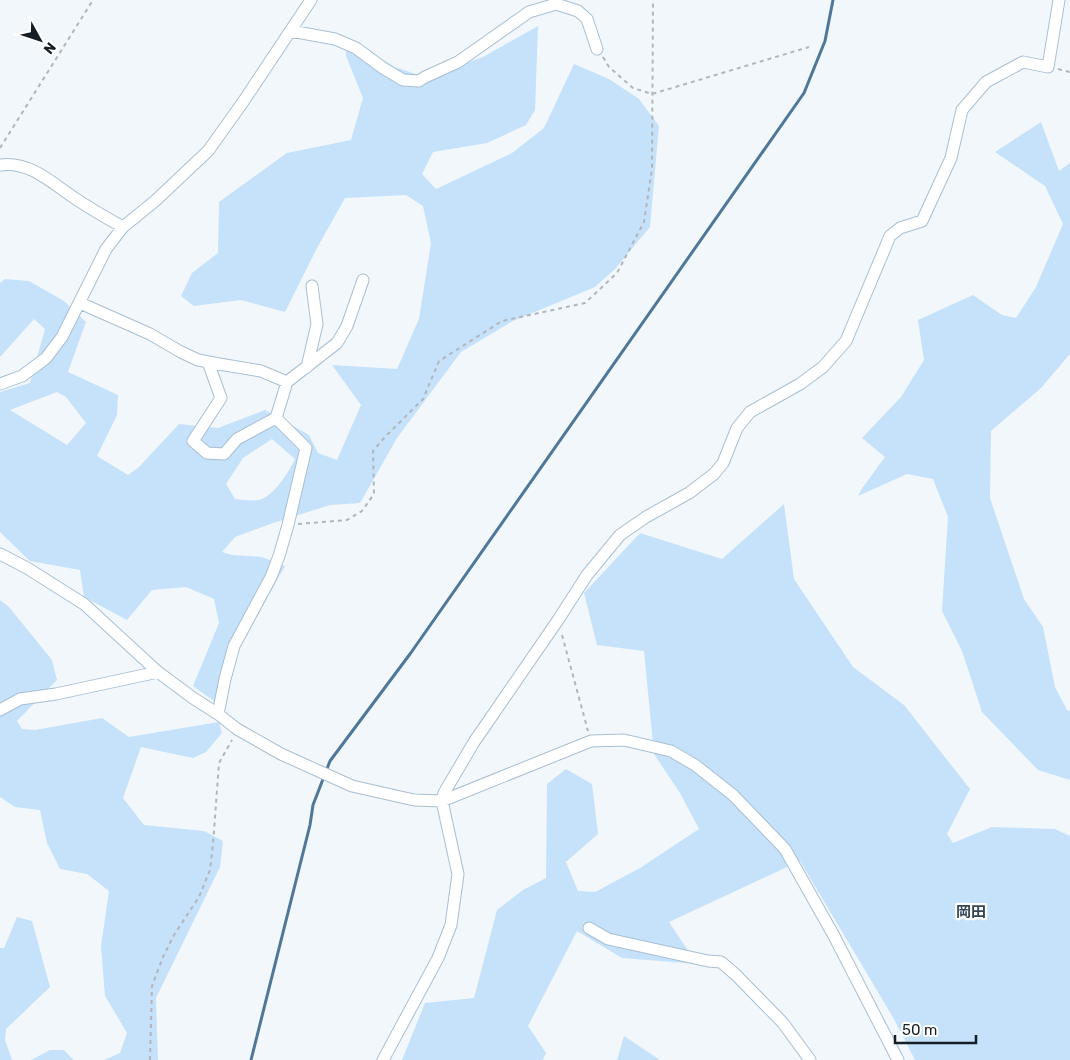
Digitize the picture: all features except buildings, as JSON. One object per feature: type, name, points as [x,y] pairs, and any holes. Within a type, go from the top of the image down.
[{"type":"street","points":[[0,384],[22,376],[46,358],[62,337],[106,249],[123,227],[155,201],[208,151],[311,0]]},
{"type":"street","points":[[383,1060],[438,958],[451,924],[458,874],[442,802],[444,793],[474,742],[587,575],[620,536],[646,517],[689,493],[714,474],[723,463],[736,428],[750,412],[800,384],[823,367],[846,341],[890,236],[900,228],[922,221],[950,158],[962,110],[986,82],[1023,62],[1048,67],[1059,0]]},
{"type":"street","points":[[291,31],[335,39],[356,48],[403,80],[419,81],[425,76],[458,62],[529,12],[556,4],[578,11],[587,19],[597,49]]},
{"type":"street","points":[[0,165],[8,164],[36,171],[80,202],[123,227]]},
{"type":"street","points":[[208,362],[222,398],[193,441],[207,453],[224,454],[237,439],[276,418],[287,382],[337,343],[347,326],[363,280]]},
{"type":"street","points":[[307,367],[318,324],[312,286]]},
{"type":"street","points":[[80,303],[150,334],[198,360],[261,371],[287,382]]},
{"type":"street","points":[[218,714],[234,646],[272,577],[288,525],[306,448],[276,418]]},
{"type":"street","points":[[0,554],[27,568],[84,604],[158,672],[237,729],[281,754],[352,786],[414,800],[442,802],[591,741],[624,740],[671,751],[695,765],[733,795],[785,849],[834,936],[898,1060]]},
{"type":"street","points":[[0,710],[20,699],[56,694],[158,672]]},
{"type":"street","points":[[589,928],[608,939],[720,962],[736,975],[783,1023],[810,1060]]},
{"type":"path","points":[[0,148],[93,0]]},
{"type":"path","points":[[288,525],[347,520],[362,511],[374,494],[373,451],[383,438],[423,398],[439,361],[502,321],[585,303],[616,273],[644,222],[652,169],[653,0]]},
{"type":"path","points":[[597,49],[609,67],[633,88],[652,94],[809,47]]},
{"type":"path","points":[[558,620],[591,741]]},
{"type":"path","points":[[150,1060],[152,986],[162,957],[199,897],[210,870],[219,764],[237,729]]},
{"type":"shaded area","points":[[538,26],[535,110],[526,125],[487,143],[433,152],[422,174],[436,189],[512,153],[544,128],[574,64],[609,79],[639,99],[659,126],[650,227],[615,269],[595,287],[513,321],[461,352],[397,438],[360,503],[330,505],[235,537],[222,552],[232,555],[262,557],[285,566],[241,645],[214,701],[193,686],[219,623],[214,599],[186,587],[152,590],[127,620],[84,597],[80,570],[30,561],[0,532],[0,392],[30,383],[45,329],[34,319],[0,357],[0,283],[5,279],[29,281],[64,301],[86,322],[68,372],[118,395],[117,415],[97,456],[128,475],[139,467],[179,424],[218,428],[265,410],[309,435],[318,453],[337,460],[361,405],[332,365],[397,369],[419,319],[431,243],[423,206],[406,195],[345,198],[285,312],[241,300],[194,306],[181,296],[192,273],[218,253],[219,202],[287,153],[351,140],[363,98],[346,56],[346,38],[395,67],[425,77],[483,57]],"holes":[[[57,392],[66,397],[86,423],[67,445],[10,410]],[[272,439],[295,459],[289,471],[265,498],[259,500],[235,499],[226,484],[243,458]]]},
{"type":"shaded area","points":[[1041,122],[1059,171],[1070,163],[1070,354],[1041,388],[991,431],[990,498],[1024,599],[1043,627],[1055,687],[1067,710],[1070,711],[1070,780],[1038,770],[982,712],[962,651],[942,611],[948,517],[933,479],[907,474],[858,496],[885,457],[862,438],[901,397],[924,360],[918,320],[973,295],[1002,315],[1016,318],[1036,287],[1063,224],[1045,186],[995,152]]},
{"type":"shaded area","points":[[784,504],[794,579],[853,667],[904,705],[970,789],[947,834],[953,843],[992,827],[1055,829],[1070,836],[1070,1060],[915,1060],[894,1019],[800,861],[669,922],[697,964],[622,958],[577,931],[528,1026],[546,1053],[543,1060],[402,1060],[425,1003],[474,998],[497,910],[523,890],[546,878],[547,784],[566,769],[592,784],[598,834],[566,862],[578,891],[595,892],[640,868],[699,829],[680,793],[654,754],[644,651],[597,645],[584,593],[640,533],[722,559]]},
{"type":"shaded area","points":[[0,600],[9,607],[52,660],[57,680],[17,721],[22,729],[35,730],[102,718],[129,737],[219,722],[222,733],[206,752],[193,758],[141,747],[123,798],[144,825],[204,831],[223,841],[220,867],[156,998],[158,1060],[104,1060],[120,1053],[127,1033],[105,996],[101,946],[109,891],[87,874],[60,869],[47,843],[40,810],[15,807],[0,797]]},
{"type":"shaded area","points":[[17,917],[32,921],[50,987],[6,1029],[5,1040],[12,1060],[0,1060],[0,948],[4,948]]},
{"type":"shaded area","points":[[624,1036],[660,1060],[617,1060]]},
{"type":"shaded area","points":[[50,1050],[64,1050],[74,1060],[31,1060]]},
{"type":"waterway","points":[[251,1060],[310,825],[313,805],[330,761],[410,654],[804,93],[825,41],[833,0]]},
{"type":"district","name":"岡田","points":[[971,912]]}]
